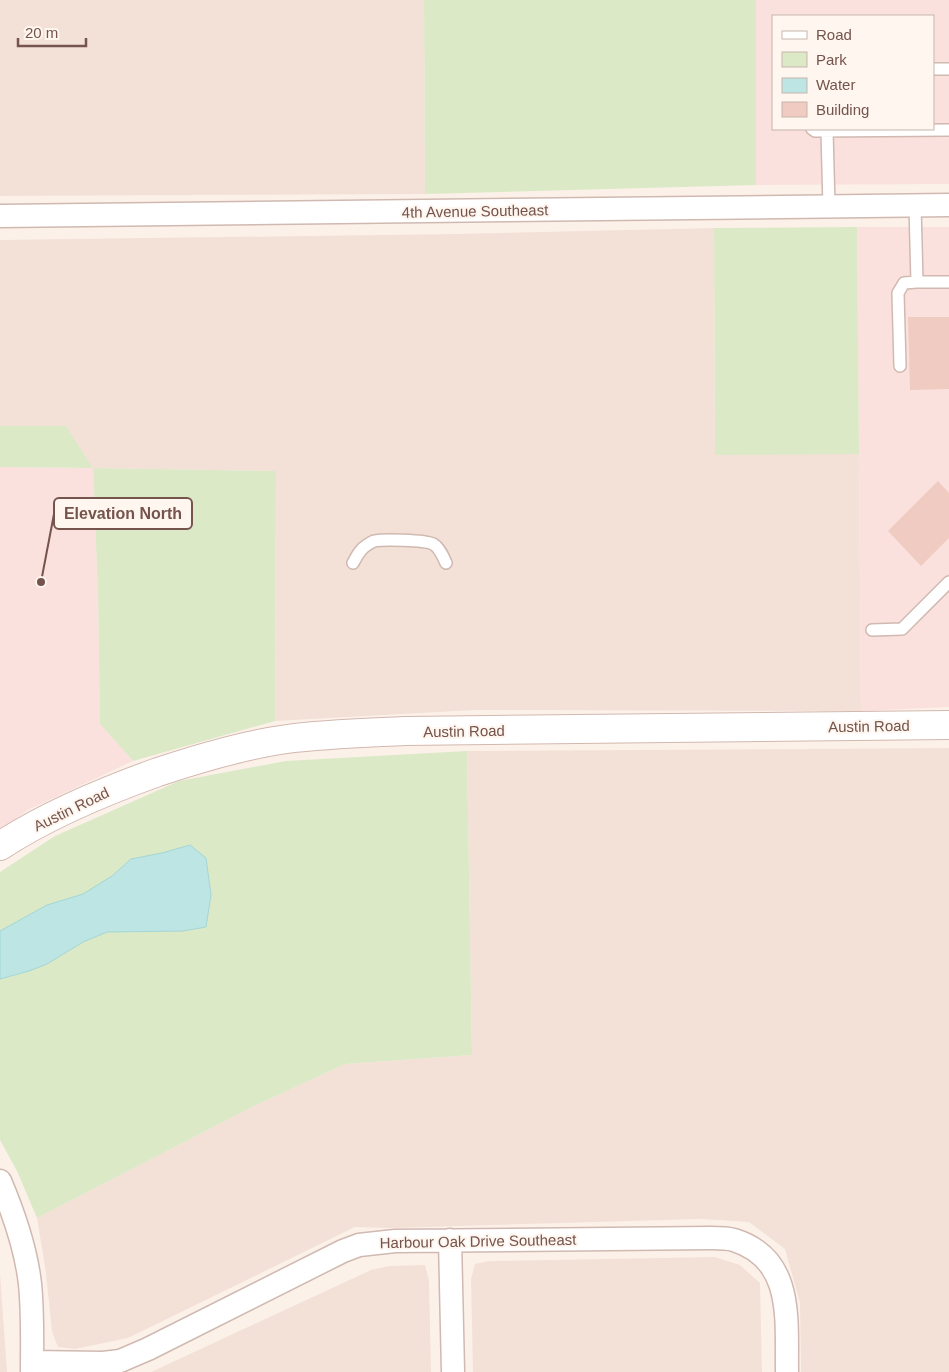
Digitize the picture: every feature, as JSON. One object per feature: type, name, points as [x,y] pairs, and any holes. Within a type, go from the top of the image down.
[{"type":"street","name":"4th Avenue Southeast","points":[[0,216],[949,205]]},
{"type":"street","name":"Austin Road","points":[[0,846],[68,808],[126,784],[208,756],[245,746],[287,739],[405,731],[949,725]]},
{"type":"street","points":[[0,1181],[11,1206],[23,1245],[30,1283],[32,1367]]},
{"type":"street","name":"Harbour Oak Drive Southeast","points":[[32,1367],[120,1361],[342,1251],[359,1245],[377,1242],[450,1240],[711,1238],[732,1239],[748,1245],[762,1254],[780,1280],[784,1297],[787,1372]]},
{"type":"street","points":[[450,1240],[453,1372]]},
{"type":"lane","points":[[934,69],[949,68]]},
{"type":"lane","points":[[814,130],[827,132],[949,130]]},
{"type":"lane","points":[[827,132],[829,207]]},
{"type":"lane","points":[[915,206],[917,282]]},
{"type":"lane","points":[[900,366],[898,293],[904,283],[949,282]]},
{"type":"lane","points":[[353,563],[359,552],[374,541],[425,541],[434,544],[446,563]]},
{"type":"lane","points":[[872,630],[902,629],[949,582]]},
{"type":"shaded area","points":[[0,0],[424,0],[425,194],[0,196]]},
{"type":"shaded area","points":[[756,0],[949,0],[949,184],[756,185]]},
{"type":"shaded area","points":[[857,227],[949,227],[949,707],[861,711]]},
{"type":"shaded area","points":[[714,228],[715,454],[859,454],[861,711],[475,710],[275,721],[276,471],[93,468],[65,426],[0,426],[0,240],[454,234]]},
{"type":"shaded area","points":[[0,467],[93,468],[98,592],[100,724],[133,761],[28,810],[0,829]]},
{"type":"shaded area","points":[[949,748],[949,1372],[801,1372],[800,1303],[785,1249],[749,1222],[701,1219],[389,1228],[355,1227],[128,1338],[75,1349],[58,1347],[52,1332],[46,1273],[37,1218],[254,1106],[345,1064],[472,1055],[467,751]]},
{"type":"shaded area","points":[[715,1257],[740,1265],[760,1283],[762,1372],[473,1372],[471,1279],[475,1264],[489,1261]]},
{"type":"shaded area","points":[[425,1265],[429,1280],[431,1372],[151,1372],[371,1270],[389,1266]]},
{"type":"shaded area","points":[[0,1273],[7,1372],[0,1372]]},
{"type":"green space","points":[[424,0],[756,0],[756,185],[425,194]]},
{"type":"green space","points":[[857,227],[859,454],[715,455],[714,228]]},
{"type":"green space","points":[[0,426],[66,426],[93,468],[0,467]]},
{"type":"green space","points":[[93,468],[276,471],[275,721],[133,761],[100,724],[98,592]]},
{"type":"green space","points":[[467,751],[472,1055],[345,1064],[254,1106],[37,1218],[17,1171],[0,1140],[0,872],[55,836],[179,781],[286,761]]},
{"type":"water","points":[[190,845],[206,858],[211,895],[206,927],[183,931],[107,932],[83,942],[47,964],[0,979],[0,931],[47,905],[83,894],[112,876],[131,859]]},
{"type":"building","points":[[908,317],[949,317],[949,389],[910,390]]},
{"type":"building","points":[[938,481],[949,493],[949,538],[921,566],[888,531]]},
{"type":"place","name":"Elevation North","points":[[41,582]]}]
